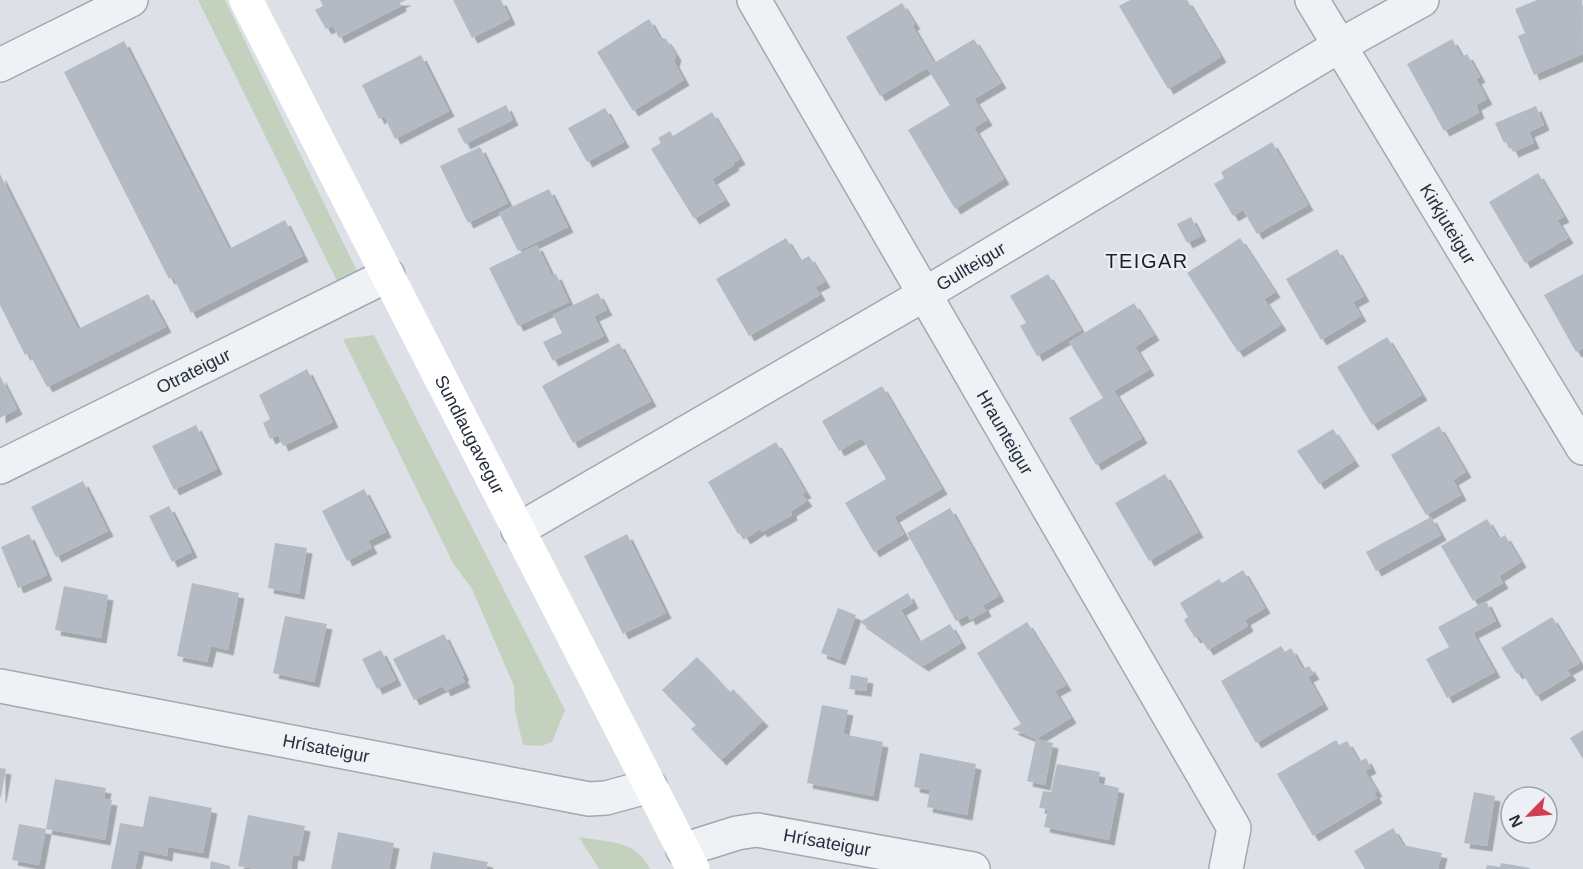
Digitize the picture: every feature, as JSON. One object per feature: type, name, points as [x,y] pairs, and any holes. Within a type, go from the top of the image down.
[{"type":"street","points":[[0,65],[131,0]]},
{"type":"street","name":"Sundlaugavegur","points":[[246,0],[688,859]]},
{"type":"street","name":"Hraunteigur","points":[[754,0],[1234,828],[1226,869]]},
{"type":"street","name":"Kirkjuteigur","points":[[1312,0],[1578,430]]},
{"type":"street","name":"Gullteigur","points":[[518,530],[925,294],[1339,46],[1422,0]]},
{"type":"street","name":"Otrateigur","points":[[0,467],[388,275]]},
{"type":"street","name":"Hrísateigur","points":[[0,686],[589,799],[606,798],[650,786]]},
{"type":"street","name":"Hrísateigur","points":[[688,859],[737,833],[757,830],[973,869]]},
{"type":"green space","points":[[198,0],[225,0],[357,271],[339,285]]},
{"type":"green space","points":[[374,335],[565,710],[552,742],[541,746],[523,745],[515,711],[514,686],[472,589],[453,563],[343,339]]},
{"type":"green space","points":[[579,837],[629,847],[644,859],[650,869],[599,869]]},
{"type":"building","points":[[320,0],[406,0],[400,3],[401,6],[339,38],[333,26],[326,29],[315,10],[323,6]]},
{"type":"building","points":[[453,0],[501,0],[510,19],[472,38]]},
{"type":"building","points":[[1130,0],[1187,0],[1221,57],[1168,89],[1119,6]]},
{"type":"building","points":[[1537,0],[1582,0],[1583,54],[1534,75],[1518,36],[1525,33],[1515,9]]},
{"type":"building","points":[[902,3],[934,63],[974,39],[1001,83],[974,99],[987,120],[974,128],[1004,179],[955,209],[908,130],[950,105],[927,68],[880,96],[846,37]]},
{"type":"building","points":[[649,19],[659,37],[666,39],[676,55],[674,62],[684,80],[633,111],[597,52]]},
{"type":"building","points":[[1452,39],[1462,57],[1467,54],[1480,77],[1476,79],[1487,99],[1476,105],[1479,113],[1444,131],[1407,64]]},
{"type":"building","points":[[124,41],[229,249],[285,220],[303,256],[191,313],[173,277],[169,279],[64,72]]},
{"type":"building","points":[[421,55],[449,111],[395,139],[384,116],[379,119],[362,85]]},
{"type":"building","points":[[506,105],[513,120],[465,144],[457,129]]},
{"type":"building","points":[[1536,106],[1544,125],[1529,132],[1534,143],[1513,152],[1508,141],[1504,143],[1495,123]]},
{"type":"building","points":[[605,108],[624,142],[587,162],[568,128]]},
{"type":"building","points":[[712,112],[740,159],[712,179],[725,200],[694,219],[651,149],[661,143],[658,138],[670,131],[673,136]]},
{"type":"building","points":[[1272,142],[1308,205],[1257,234],[1243,210],[1233,216],[1214,184],[1224,178],[1221,172]]},
{"type":"building","points":[[480,147],[508,203],[468,223],[440,166]]},
{"type":"building","points":[[1538,173],[1564,217],[1557,220],[1568,238],[1525,263],[1489,202]]},
{"type":"building","points":[[0,174],[78,329],[148,294],[166,327],[47,387],[29,353],[25,355],[0,305]]},
{"type":"building","points":[[549,189],[568,227],[518,251],[499,213]]},
{"type":"building","points":[[1191,217],[1201,236],[1187,243],[1177,224]]},
{"type":"building","points":[[786,238],[800,261],[809,256],[825,282],[815,287],[820,295],[749,336],[716,279]]},
{"type":"building","points":[[1240,238],[1275,292],[1264,299],[1281,325],[1238,352],[1187,273]]},
{"type":"building","points":[[537,245],[552,276],[556,274],[569,302],[518,326],[489,268]]},
{"type":"building","points":[[1337,249],[1364,296],[1353,302],[1361,316],[1321,340],[1286,279]]},
{"type":"building","points":[[1048,274],[1081,330],[1037,356],[1020,326],[1026,323],[1010,296]]},
{"type":"building","points":[[1583,274],[1583,348],[1576,352],[1544,295]]},
{"type":"building","points":[[598,293],[607,310],[594,316],[604,336],[553,361],[543,342],[562,333],[553,315]]},
{"type":"building","points":[[1134,303],[1154,335],[1135,347],[1149,370],[1114,391],[1142,438],[1096,465],[1069,418],[1103,398],[1069,342]]},
{"type":"building","points":[[1387,337],[1422,395],[1372,425],[1337,367]]},
{"type":"building","points":[[619,343],[651,401],[573,443],[542,386]]},
{"type":"building","points":[[307,369],[333,422],[283,446],[278,435],[270,439],[263,423],[270,419],[259,395]]},
{"type":"building","points":[[0,376],[17,409],[0,418]]},
{"type":"building","points":[[882,386],[942,489],[894,517],[904,534],[874,552],[845,503],[886,479],[862,438],[839,451],[822,421]]},
{"type":"building","points":[[196,425],[217,469],[174,490],[152,446]]},
{"type":"building","points":[[1439,426],[1466,472],[1453,480],[1461,495],[1426,515],[1391,455]]},
{"type":"building","points":[[1333,429],[1354,461],[1319,484],[1297,451]]},
{"type":"building","points":[[776,442],[806,493],[802,494],[807,501],[791,511],[792,515],[762,532],[760,529],[745,539],[741,532],[738,534],[708,482]]},
{"type":"building","points":[[1165,474],[1198,532],[1149,561],[1115,503]]},
{"type":"building","points":[[83,481],[108,531],[56,557],[31,507]]},
{"type":"building","points":[[364,489],[386,532],[368,541],[372,548],[347,561],[322,511]]},
{"type":"building","points":[[169,506],[192,552],[172,562],[149,516]]},
{"type":"building","points":[[950,508],[999,596],[983,605],[986,611],[970,620],[968,615],[956,621],[907,533]]},
{"type":"building","points":[[1431,517],[1441,535],[1376,571],[1366,552]]},
{"type":"building","points":[[1487,519],[1499,539],[1505,535],[1521,562],[1499,576],[1503,583],[1473,601],[1441,546]]},
{"type":"building","points":[[29,534],[47,575],[18,588],[1,547]]},
{"type":"building","points":[[627,534],[666,613],[623,634],[584,556]]},
{"type":"building","points":[[275,543],[307,548],[299,594],[268,588]]},
{"type":"building","points":[[1243,570],[1265,608],[1245,620],[1248,626],[1208,650],[1199,636],[1195,638],[1184,620],[1188,617],[1180,603],[1219,579],[1222,583]]},
{"type":"building","points":[[192,583],[239,593],[228,650],[211,646],[207,662],[177,656]]},
{"type":"building","points":[[64,586],[108,595],[101,638],[55,630]]},
{"type":"building","points":[[908,593],[913,603],[901,610],[919,642],[950,624],[961,643],[923,666],[860,622]]},
{"type":"building","points":[[1486,601],[1496,621],[1473,633],[1495,672],[1447,698],[1426,659],[1449,647],[1438,627]]},
{"type":"building","points":[[838,608],[856,615],[840,660],[821,653]]},
{"type":"building","points":[[285,616],[327,624],[314,682],[273,673]]},
{"type":"building","points":[[1552,617],[1580,663],[1567,670],[1571,675],[1536,696],[1521,671],[1517,674],[1501,648]]},
{"type":"building","points":[[1027,622],[1066,685],[1055,691],[1071,718],[1036,739],[1012,729],[1021,724],[977,653]]},
{"type":"building","points":[[444,634],[464,675],[462,676],[465,682],[445,691],[443,686],[414,700],[393,659]]},
{"type":"building","points":[[1281,646],[1285,652],[1291,648],[1303,669],[1309,666],[1314,674],[1308,677],[1323,704],[1256,743],[1221,681]]},
{"type":"building","points":[[381,650],[396,680],[377,689],[362,659]]},
{"type":"building","points":[[697,657],[730,692],[733,689],[763,721],[721,760],[691,729],[696,725],[662,690]]},
{"type":"building","points":[[851,675],[868,678],[866,691],[849,689]]},
{"type":"building","points":[[822,705],[848,710],[843,734],[883,742],[873,796],[807,783]]},
{"type":"building","points":[[1583,730],[1583,759],[1570,738]]},
{"type":"building","points":[[1036,739],[1053,743],[1045,785],[1027,781]]},
{"type":"building","points":[[1336,740],[1339,745],[1347,741],[1359,762],[1366,758],[1371,768],[1365,771],[1377,791],[1374,793],[1377,798],[1313,836],[1277,774]]},
{"type":"building","points":[[920,753],[976,764],[967,815],[927,807],[930,790],[914,787]]},
{"type":"building","points":[[1057,764],[1100,772],[1098,783],[1119,788],[1109,840],[1044,827],[1048,809],[1039,808],[1043,791],[1051,792]]},
{"type":"building","points":[[0,768],[6,769],[1,797],[0,797]]},
{"type":"building","points":[[55,779],[106,788],[104,799],[112,800],[105,840],[46,829]]},
{"type":"building","points":[[1474,792],[1495,796],[1487,846],[1464,843]]},
{"type":"building","points":[[149,796],[212,808],[203,853],[168,847],[167,856],[139,850],[135,869],[111,869],[120,823],[143,827]]},
{"type":"building","points":[[248,815],[305,826],[299,856],[293,855],[291,869],[256,869],[238,866]]},
{"type":"building","points":[[19,824],[46,829],[39,865],[12,860]]},
{"type":"building","points":[[1393,828],[1403,845],[1442,853],[1438,869],[1365,869],[1354,851]]},
{"type":"building","points":[[338,832],[394,843],[389,869],[331,869]]},
{"type":"building","points":[[433,852],[488,862],[486,869],[430,869]]},
{"type":"building","points":[[211,861],[230,866],[230,869],[210,869]]},
{"type":"building","points":[[1501,863],[1530,869],[1486,869],[1487,865],[1500,867]]},
{"type":"district","name":"TEIGAR","points":[[1147,261]]}]
